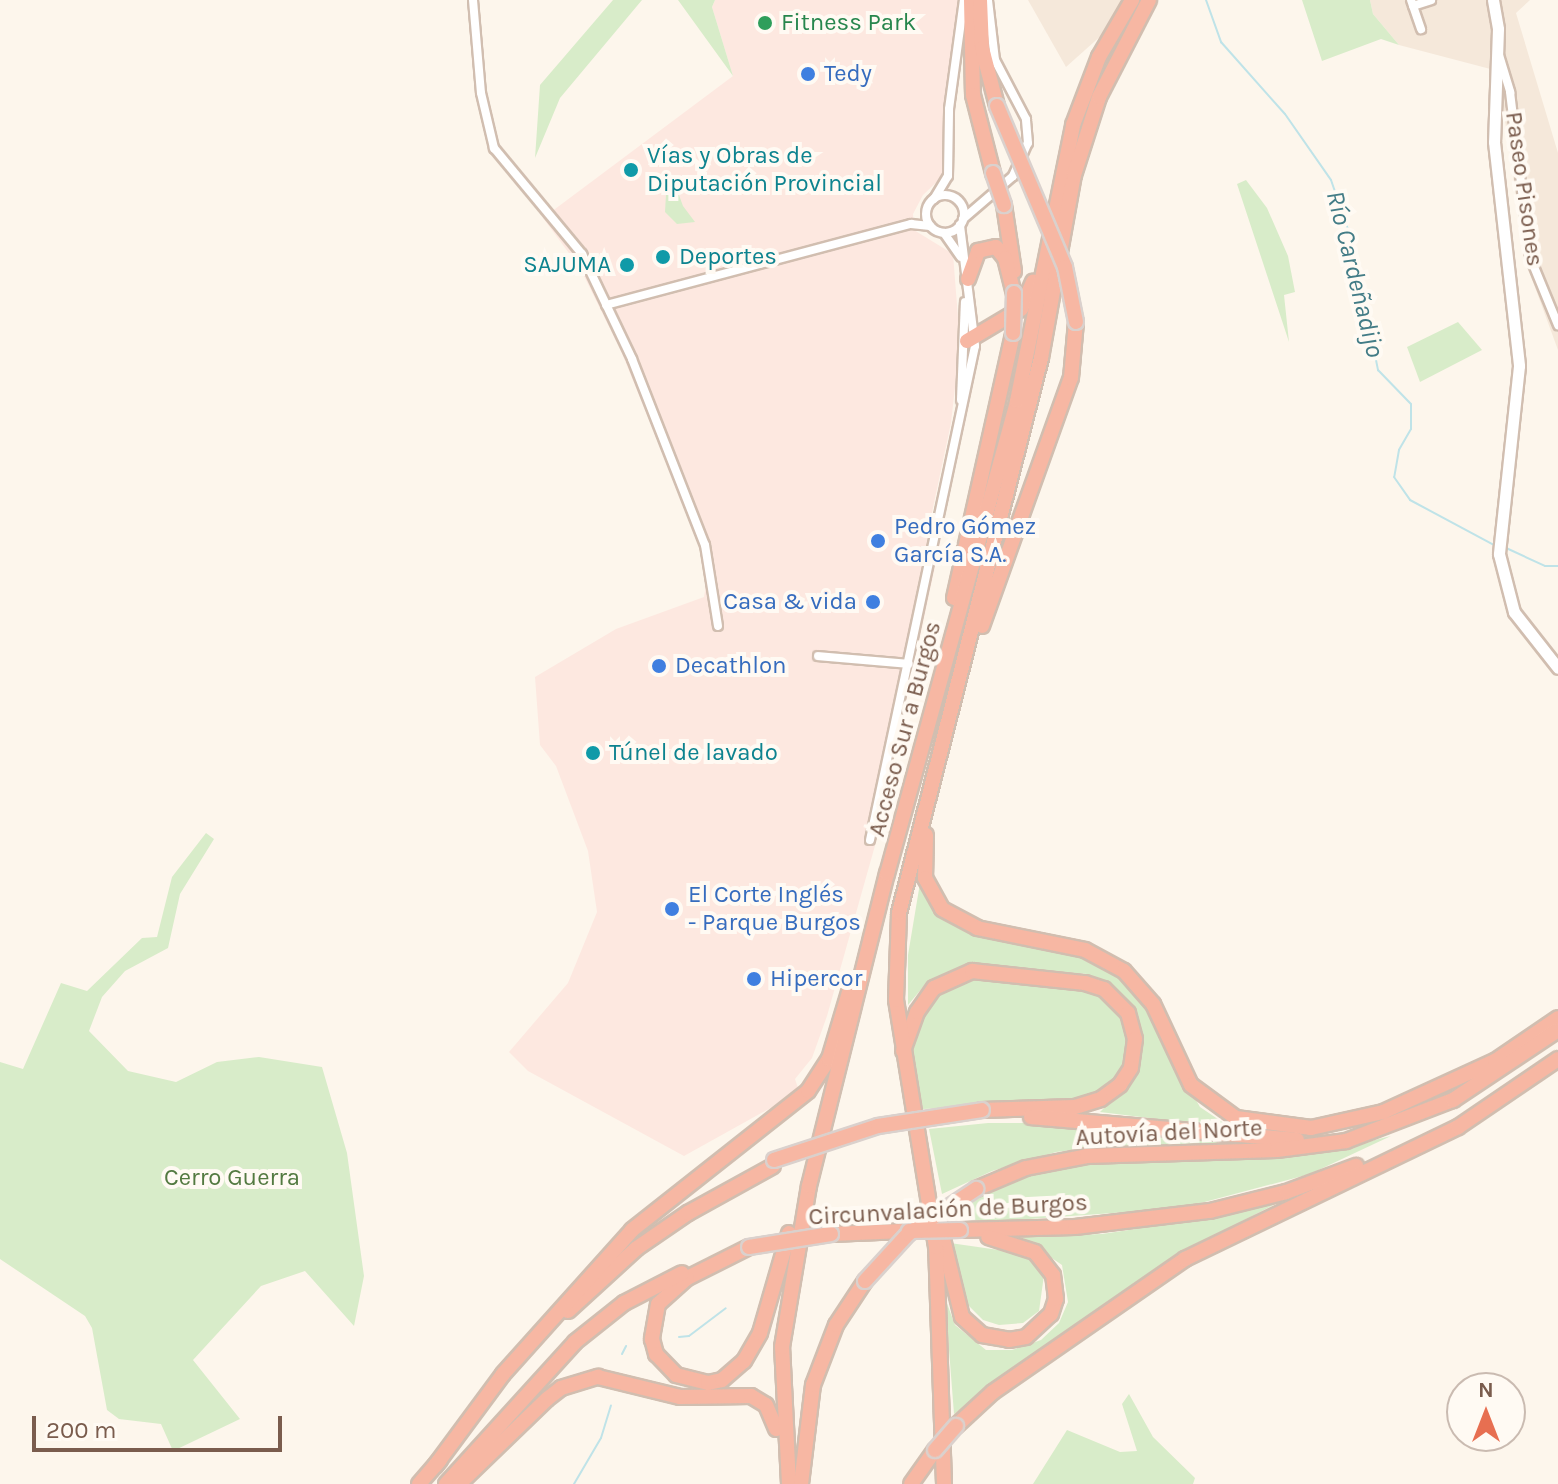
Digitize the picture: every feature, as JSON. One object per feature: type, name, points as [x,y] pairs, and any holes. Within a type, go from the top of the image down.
[{"type":"highway","points":[[435,1466],[503,1374],[632,1230],[777,1120],[816,1081],[829,1059],[887,874],[1013,333],[1014,255],[1004,205],[973,95],[971,0]]},
{"type":"highway","points":[[957,687],[1060,413],[1075,358],[1076,322],[1065,267],[997,106],[982,48],[980,0]]},
{"type":"highway","name":"Acceso Sur a Burgos","points":[[786,1484],[782,1347],[809,1186],[887,874],[1017,401],[1062,169],[1099,57],[1132,0]]},
{"type":"highway","name":"Acceso Sur a Burgos","points":[[944,1484],[936,1247],[928,1178],[902,1055],[896,1000],[898,925],[925,807],[1041,358],[1089,93],[1149,0]]},
{"type":"highway","points":[[971,339],[1010,318],[1030,297],[1057,158],[1089,93]]},
{"type":"highway","points":[[967,270],[983,247],[996,247],[1005,258],[1014,293]]},
{"type":"highway","points":[[925,807],[925,878],[942,909],[977,928],[1085,950],[1124,971],[1153,1004],[1191,1085],[1236,1118],[1311,1128],[1383,1112],[1495,1061],[1558,1018]]},
{"type":"highway","points":[[419,1484],[579,1301],[637,1248],[688,1213],[774,1163],[875,1133],[982,1114],[1074,1107],[1101,1099],[1120,1085],[1131,1068],[1135,1039],[1128,1013],[1104,989],[1085,983],[972,971],[934,988],[917,1012],[902,1055]]},
{"type":"highway","name":"Autovía del Norte","points":[[801,1484],[805,1422],[817,1371],[836,1325],[865,1281],[908,1234],[976,1189],[1026,1168],[1087,1156],[1277,1150],[1346,1141],[1453,1100],[1558,1030]]},
{"type":"highway","points":[[911,1484],[956,1426],[1024,1370],[1185,1259],[1432,1141],[1558,1059]]},
{"type":"highway","points":[[982,1114],[1068,1118],[1270,1140],[1377,1131]]},
{"type":"highway","name":"Circunvalación de Burgos","points":[[446,1484],[544,1373],[608,1315],[689,1269],[749,1247],[831,1234],[960,1230],[978,1234],[1120,1223],[1247,1202],[1362,1163],[1474,1114]]},
{"type":"highway","points":[[928,1178],[962,1317],[982,1335],[1009,1340],[1026,1337],[1051,1314],[1056,1299],[1053,1275],[1023,1245],[978,1234]]},
{"type":"highway","points":[[749,1247],[687,1278],[658,1304],[652,1339],[656,1354],[676,1375],[708,1383],[722,1380],[744,1361],[760,1333],[795,1212],[809,1186]]},
{"type":"highway","points":[[459,1484],[554,1394],[598,1377],[680,1397],[758,1398],[775,1420],[786,1484]]},
{"type":"main road","name":"Paseo Pisones","points":[[1493,0],[1497,51],[1494,142],[1519,366],[1499,554],[1514,612],[1558,668]]},
{"type":"street","points":[[473,0],[481,93],[494,148],[582,254],[606,305],[705,545],[718,626]]},
{"type":"street","points":[[911,224],[926,211],[948,176],[949,109],[964,0]]},
{"type":"street","points":[[944,233],[1013,176],[1028,143],[1026,119],[995,60],[988,0]]},
{"type":"street","points":[[1421,29],[1412,3],[1431,0]]},
{"type":"street","name":"Paseo Pisones","points":[[1497,51],[1510,92],[1530,257],[1558,325]]},
{"type":"street","points":[[870,840],[960,417],[971,339],[967,270],[958,201],[946,196],[934,199]]},
{"type":"street","points":[[926,211],[930,226]]},
{"type":"street","points":[[606,305],[911,224],[930,226],[944,233],[958,248],[967,270]]},
{"type":"street","points":[[818,656],[909,664]]},
{"type":"shaded area","points":[[715,0],[959,0],[945,99],[943,176],[923,195],[913,214],[914,230],[953,254],[960,343],[951,423],[931,517],[945,520],[876,842],[827,1016],[812,1058],[795,1079],[798,1088],[792,1096],[684,1156],[528,1071],[509,1052],[568,983],[597,912],[588,851],[556,766],[540,745],[535,677],[616,629],[704,597],[706,585],[698,540],[621,351],[580,268],[543,218],[733,76],[712,7]]},
{"type":"shaded area","points":[[1028,0],[1141,0],[1066,67]]},
{"type":"shaded area","points":[[1370,0],[1530,0],[1516,13],[1558,153],[1558,350],[1525,260],[1498,71],[1399,45],[1373,14]]},
{"type":"green space","points":[[613,0],[642,0],[560,98],[535,158],[540,85]]},
{"type":"green space","points":[[678,0],[715,0],[712,7],[733,76]]},
{"type":"green space","points":[[1302,0],[1370,0],[1373,14],[1399,45],[1381,39],[1322,61]]},
{"type":"green space","points":[[1246,180],[1267,208],[1288,256],[1295,292],[1284,295],[1289,342],[1237,184]]},
{"type":"green space","points":[[676,187],[683,206],[695,222],[677,224],[665,212],[666,194]]},
{"type":"green space","points":[[1458,322],[1482,350],[1420,382],[1407,347]]},
{"type":"green space","name":"Cerro Guerra","points":[[206,833],[214,839],[180,894],[168,948],[125,971],[102,997],[89,1031],[128,1071],[176,1082],[217,1062],[259,1057],[322,1067],[347,1153],[364,1276],[354,1326],[305,1271],[261,1286],[193,1360],[240,1419],[173,1451],[161,1424],[119,1419],[107,1410],[92,1328],[85,1316],[0,1259],[0,1062],[23,1069],[61,983],[87,991],[142,938],[157,937],[172,877]]},
{"type":"green space","points":[[920,883],[931,905],[949,920],[1070,950],[1127,977],[1200,1107],[1231,1128],[1100,1112],[1134,1078],[1142,1044],[1130,1006],[1114,987],[1087,974],[968,964],[928,981],[908,1005],[908,955]]},
{"type":"green space","points":[[977,978],[1057,984],[1103,997],[1119,1012],[1126,1031],[1128,1055],[1114,1083],[1090,1098],[1054,1103],[923,1109],[911,1044],[926,1008],[943,991]]},
{"type":"green space","points":[[988,1123],[1076,1123],[1218,1142],[1218,1147],[1105,1146],[1056,1152],[992,1171],[942,1194],[929,1129]]},
{"type":"green space","points":[[1391,1136],[1310,1174],[1182,1208],[1004,1221],[949,1219],[946,1212],[1026,1177],[1079,1165],[1346,1147]]},
{"type":"green space","points":[[1289,1197],[1190,1248],[954,1414],[945,1298],[955,1325],[986,1350],[1012,1350],[1041,1340],[1059,1323],[1068,1302],[1062,1265],[1021,1237],[1102,1234],[1229,1215]]},
{"type":"green space","points":[[950,1243],[1027,1254],[1044,1275],[1039,1311],[1023,1323],[999,1325],[983,1320],[963,1300]]},
{"type":"green space","points":[[1129,1394],[1153,1437],[1195,1478],[1193,1484],[1033,1484],[1067,1430],[1120,1452],[1137,1451],[1122,1404]]},
{"type":"waterway","name":"Río Cardeñadijo","points":[[1206,0],[1221,42],[1285,114],[1331,180],[1352,241],[1378,370],[1411,404],[1411,429],[1399,450],[1394,477],[1410,500],[1494,545]]},
{"type":"waterway","name":"Río Cardeñadijo","points":[[1504,547],[1545,566],[1558,566]]},
{"type":"waterway","points":[[679,1337],[689,1336],[726,1308]]},
{"type":"waterway","points":[[622,1354],[626,1346]]},
{"type":"waterway","points":[[574,1484],[601,1438],[611,1405]]},
{"type":"place","name":"Fitness Park","points":[[765,23]]},
{"type":"place","name":"Tedy","points":[[808,74]]},
{"type":"place","name":"Vías y Obras de Diputación Provincial","points":[[631,170]]},
{"type":"place","name":"Deportes","points":[[663,257]]},
{"type":"place","name":"SAJUMA","points":[[627,265]]},
{"type":"place","name":"Pedro Gómez García S.A.","points":[[878,541]]},
{"type":"place","name":"Casa & vida","points":[[873,602]]},
{"type":"place","name":"Decathlon","points":[[659,666]]},
{"type":"place","name":"Túnel de lavado","points":[[593,753]]},
{"type":"place","name":"El Corte Inglés - Parque Burgos","points":[[672,909]]},
{"type":"place","name":"Hipercor","points":[[754,979]]}]
